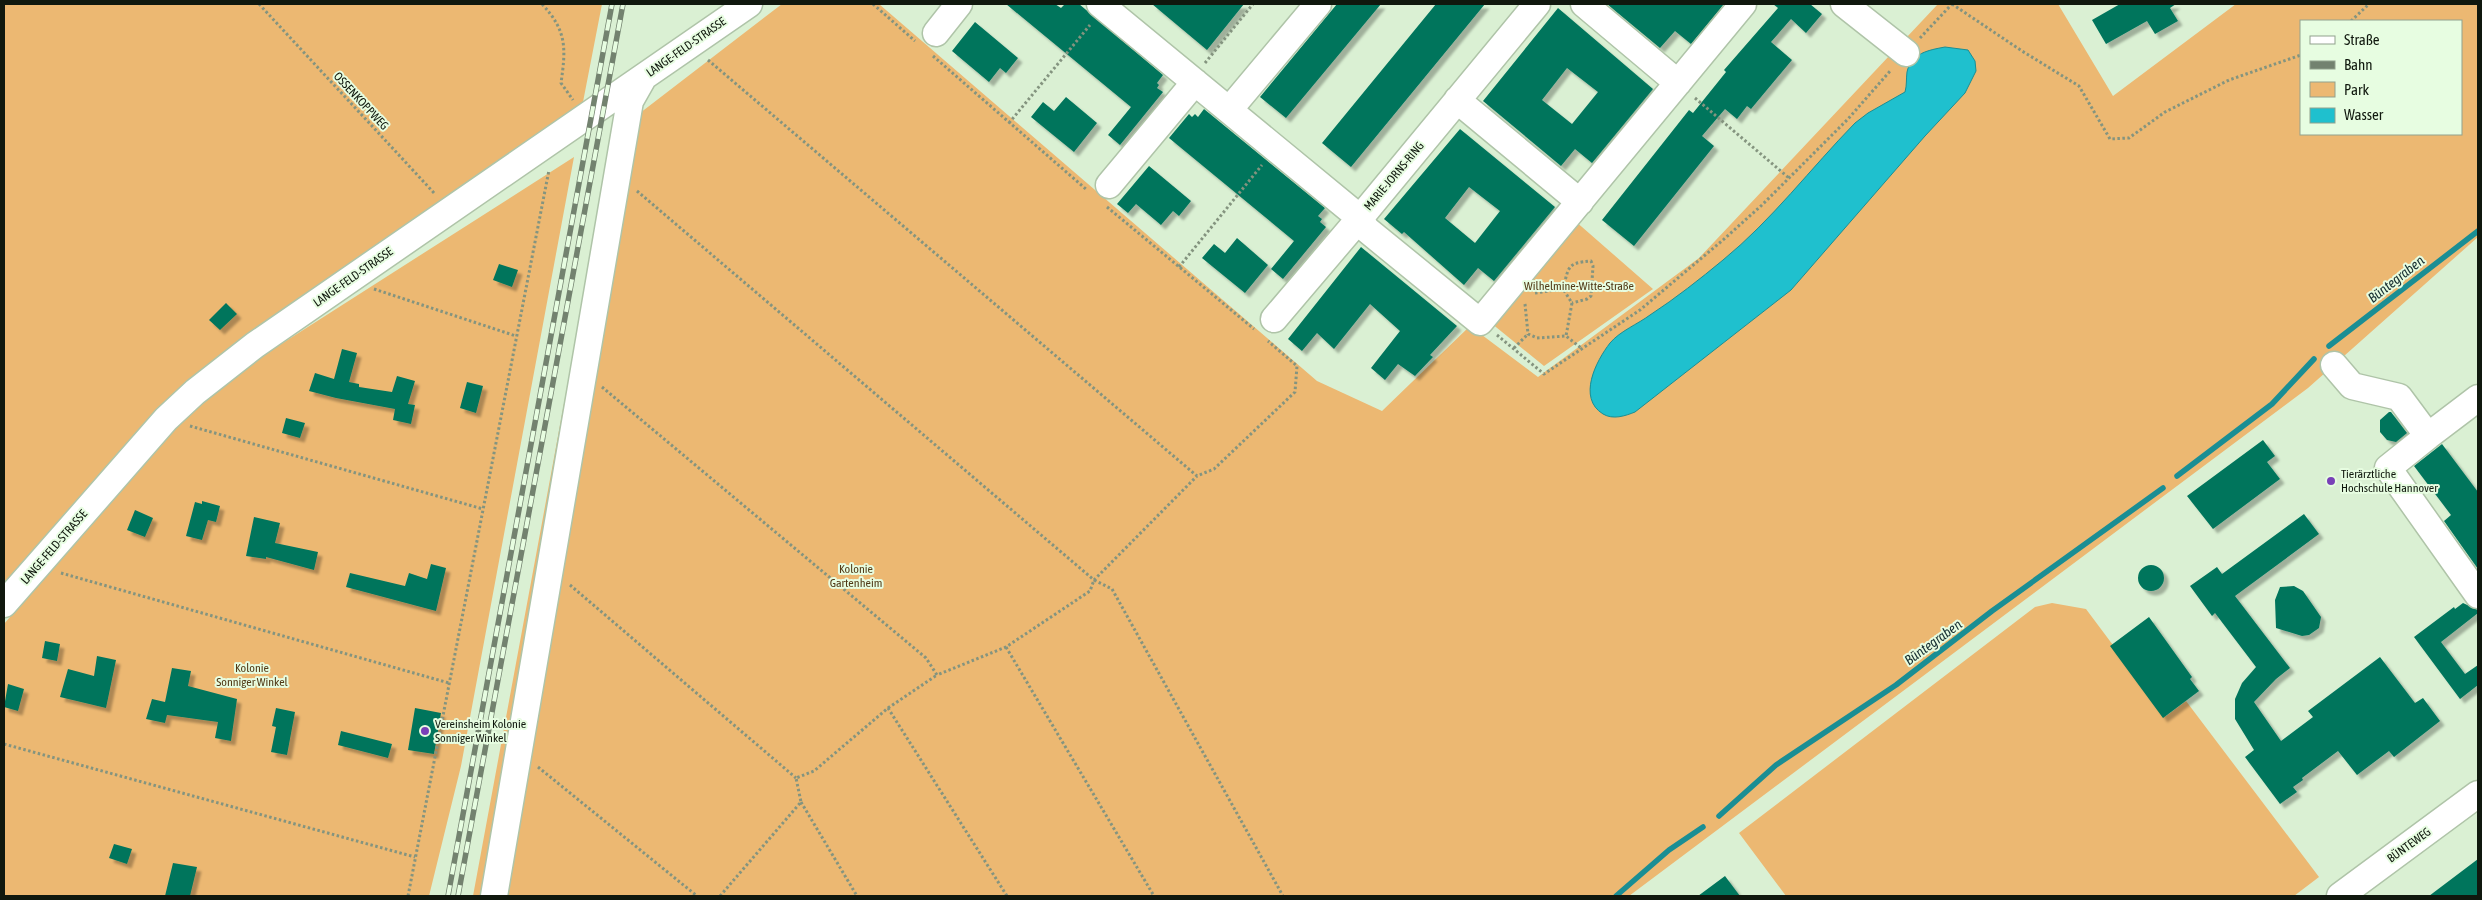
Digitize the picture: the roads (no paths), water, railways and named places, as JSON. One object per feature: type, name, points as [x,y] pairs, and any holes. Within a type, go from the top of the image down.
[{"type":"street","name":"LANGE-FELD-STRASSE","points":[[4,604],[166,420],[195,392],[255,345],[749,4]]},
{"type":"street","points":[[927,43],[959,4]]},
{"type":"street","points":[[1228,110],[1318,4]]},
{"type":"street","name":"MARIE-JORNS-RING","points":[[1102,6],[1360,218],[1537,4]]},
{"type":"street","points":[[1584,4],[1678,83]]},
{"type":"street","points":[[1274,319],[1360,218],[1366,229],[1480,322],[1518,289],[1580,202],[1743,4]]},
{"type":"street","points":[[1844,4],[1906,52]]},
{"type":"street","points":[[494,896],[630,101],[644,77]]},
{"type":"street","points":[[1101,194],[1193,81]]},
{"type":"street","points":[[1457,100],[1580,202]]},
{"type":"street","points":[[2334,365],[2352,386],[2399,397],[2428,436]]},
{"type":"street","points":[[2478,398],[2388,468],[2478,595]]},
{"type":"street","name":"BÜNTEWEG","points":[[2340,896],[2478,794]]},
{"type":"water","points":[[1945,47],[1968,50],[1975,61],[1976,71],[1965,93],[1925,136],[1791,290],[1635,412],[1611,417],[1603,414],[1595,407],[1591,399],[1591,379],[1599,359],[1610,343],[1624,331],[1678,295],[1741,244],[1775,211],[1855,123],[1868,113],[1905,92],[1907,72],[1912,60],[1927,51]]},
{"type":"waterway","name":"Büntegraben","points":[[2329,346],[2478,231]]},
{"type":"waterway","name":"Büntegraben","points":[[2177,476],[2272,404],[2314,359]]},
{"type":"waterway","name":"Büntegraben","points":[[1719,816],[1776,765],[1896,685],[1992,611],[2163,488]]},
{"type":"waterway","name":"Büntegraben","points":[[1616,896],[1669,850],[1703,827]]},
{"type":"railway","points":[[448,896],[612,4]]},
{"type":"railway","points":[[458,896],[623,4]]},
{"type":"place","name":"Tierärztliche Hochschule Hannover","points":[[2331,481]]},
{"type":"place","name":"Vereinsheim Kolonie Sonniger Winkel","points":[[425,731]]},
{"type":"park label","name":"Wilhelmine-Witte-Straße","points":[[1579,286]]},
{"type":"park label","name":"Kolonie Gartenheim","points":[[856,576]]},
{"type":"park label","name":"Kolonie Sonniger Winkel","points":[[252,675]]}]
